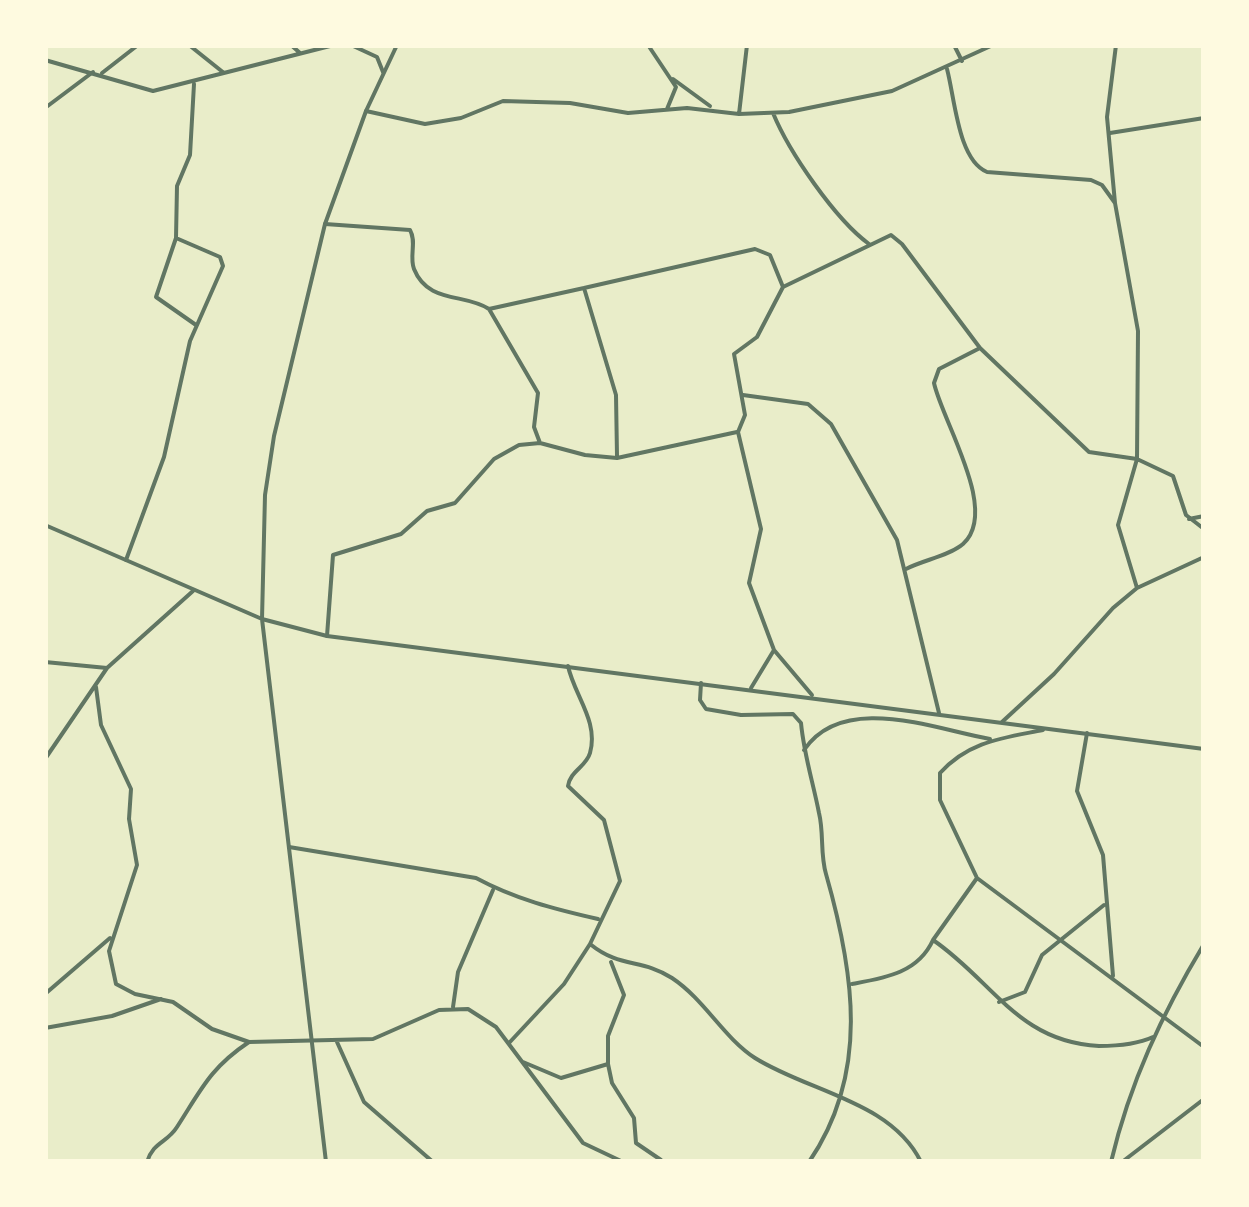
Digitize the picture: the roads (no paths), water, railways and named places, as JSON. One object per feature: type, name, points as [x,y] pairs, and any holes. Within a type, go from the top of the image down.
[{"type":"street","points":[[102,73],[138,45]]},
{"type":"street","points":[[189,45],[224,73]]},
{"type":"street","points":[[291,45],[300,53]]},
{"type":"street","points":[[45,64],[102,73],[143,90],[194,84],[334,45]]},
{"type":"street","points":[[351,45],[377,58],[383,72]]},
{"type":"street","points":[[326,1162],[262,618],[268,464],[325,224],[366,111],[397,45]]},
{"type":"street","points":[[648,45],[673,80],[713,109]]},
{"type":"street","points":[[739,114],[747,45]]},
{"type":"street","points":[[954,45],[962,61]]},
{"type":"street","points":[[366,111],[424,124],[462,118],[503,101],[570,104],[609,112],[713,109],[739,114],[773,113],[892,91],[947,70],[993,45]]},
{"type":"street","points":[[1116,45],[1109,133],[1115,203],[1138,331],[1138,460],[1118,525],[1138,588]]},
{"type":"street","points":[[947,70],[963,145],[977,168],[1091,180],[1102,186],[1115,203]]},
{"type":"street","points":[[45,108],[93,72]]},
{"type":"street","points":[[666,110],[674,95],[673,80]]},
{"type":"street","points":[[194,84],[190,155],[176,186],[176,238],[156,297],[196,325]]},
{"type":"street","points":[[773,113],[786,144],[845,224],[869,244]]},
{"type":"street","points":[[1109,133],[1204,118]]},
{"type":"street","points":[[325,224],[410,230],[413,267],[427,284],[448,299],[477,301],[489,309],[538,393],[534,426],[540,442]]},
{"type":"street","points":[[328,636],[332,555],[401,534],[427,511],[454,504],[509,449],[540,442],[585,455],[617,458],[738,432],[745,423],[734,354],[757,337],[783,287],[887,235],[898,240],[980,348],[1090,452],[1138,460],[1173,476],[1190,519],[1204,529]]},
{"type":"street","points":[[126,560],[164,457],[176,390],[196,325],[223,261],[176,238]]},
{"type":"street","points":[[489,309],[755,249],[770,254],[783,287]]},
{"type":"street","points":[[584,288],[616,395],[617,458]]},
{"type":"street","points":[[906,569],[958,548],[968,537],[974,488],[934,383],[939,370],[980,348]]},
{"type":"street","points":[[743,395],[808,404],[822,414],[898,540],[918,638],[939,713]]},
{"type":"street","points":[[738,432],[761,529],[749,583],[774,650],[812,695]]},
{"type":"street","points":[[1190,519],[1204,516]]},
{"type":"street","points":[[45,525],[193,591],[262,618],[328,636],[812,695],[1204,749]]},
{"type":"street","points":[[1002,722],[1138,588],[1204,557]]},
{"type":"street","points":[[45,760],[107,668],[193,591]]},
{"type":"street","points":[[750,688],[774,650]]},
{"type":"street","points":[[45,662],[107,668]]},
{"type":"street","points":[[509,1044],[564,984],[590,944],[598,919],[620,881],[604,820],[568,786],[572,775],[589,758],[592,738],[588,716],[572,686],[568,666]]},
{"type":"street","points":[[701,683],[700,700],[706,710],[796,716],[802,723],[803,751],[820,816],[823,859],[850,984],[849,1063],[842,1101],[809,1162]]},
{"type":"street","points":[[96,687],[101,724],[131,789],[128,819],[137,865],[113,936],[108,966],[116,984],[135,994],[164,998],[212,1029],[249,1042],[337,1042],[390,1034],[425,1014],[453,1007],[482,1014],[584,1143],[621,1161],[679,1162]]},
{"type":"street","points":[[803,751],[826,726],[856,718],[931,726],[995,740]]},
{"type":"street","points":[[1052,728],[960,752],[940,773],[940,800],[977,878],[1114,976],[1204,1047]]},
{"type":"street","points":[[1087,733],[1077,791],[1103,855],[1104,905],[1114,976]]},
{"type":"street","points":[[288,847],[465,876],[493,890],[598,919]]},
{"type":"street","points":[[850,984],[886,978],[915,965],[977,878]]},
{"type":"street","points":[[453,1007],[458,972],[493,890]]},
{"type":"street","points":[[999,1002],[1025,992],[1036,964],[1060,938],[1104,905]]},
{"type":"street","points":[[45,994],[113,936]]},
{"type":"street","points":[[933,940],[956,956],[999,1002],[1039,1032],[1066,1042],[1106,1046],[1153,1037]]},
{"type":"street","points":[[590,944],[610,960],[624,995],[608,1036],[612,1083],[634,1118],[636,1142],[661,1160]]},
{"type":"street","points":[[1111,1162],[1137,1070],[1162,1016],[1204,944]]},
{"type":"street","points":[[610,960],[644,964],[672,978],[695,996],[740,1048],[788,1076],[891,1124],[921,1162]]},
{"type":"street","points":[[45,1028],[112,1016],[164,998]]},
{"type":"street","points":[[147,1162],[154,1144],[177,1128],[206,1078],[249,1042]]},
{"type":"street","points":[[337,1042],[364,1102],[433,1162]]},
{"type":"street","points":[[521,1061],[561,1078],[608,1064]]},
{"type":"street","points":[[1122,1162],[1204,1100]]}]
